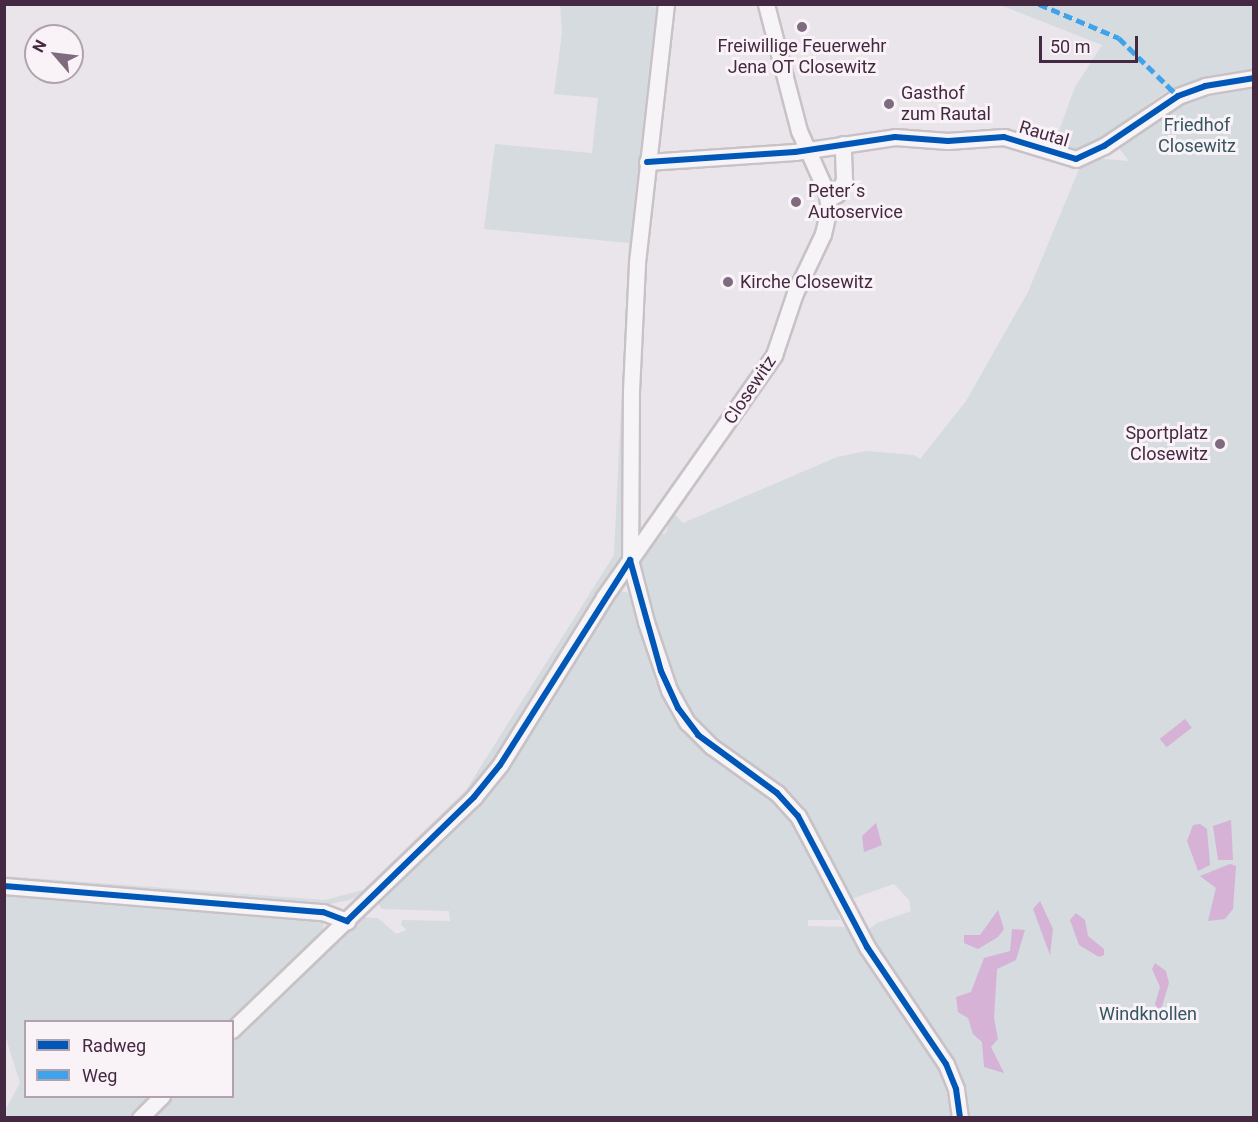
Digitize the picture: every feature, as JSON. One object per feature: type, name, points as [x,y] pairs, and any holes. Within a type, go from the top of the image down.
[{"type":"street","points":[[666,4],[647,162],[631,392],[630,560],[661,671],[678,708],[698,735],[777,793],[793,810],[853,922],[946,1064],[956,1089],[960,1118]]},
{"type":"street","points":[[766,4],[807,149]]},
{"type":"street","name":"Rautal","points":[[647,162],[807,149],[895,137],[948,141],[1004,137],[1076,159],[1104,146],[1178,96],[1205,86],[1254,78]]},
{"type":"street","name":"Closewitz","points":[[828,200],[837,194],[844,180],[843,144]]},
{"type":"street","name":"Closewitz","points":[[234,1028],[474,797],[500,765],[630,560],[774,355],[795,293],[823,234],[828,200],[807,149]]},
{"type":"street","points":[[4,886],[323,912],[347,921]]},
{"type":"street","points":[[140,1118],[160,1098]]},
{"type":"green space","points":[[640,4],[659,8],[635,244],[623,557],[494,761],[470,793],[367,894],[349,900],[325,905],[5,881],[4,876],[325,900],[363,890],[466,790],[614,555],[629,243],[484,229],[495,144],[592,153],[598,98],[554,94],[562,33],[560,5]]},
{"type":"green space","points":[[1000,5],[1253,5],[1253,72],[1203,79],[1165,92],[1098,141],[1078,151],[1064,150],[1053,147],[1075,87],[1102,45]]},
{"type":"green space","points":[[1253,84],[1253,1117],[966,1117],[965,1103],[864,933],[877,923],[911,911],[909,900],[894,884],[848,900],[819,843],[693,720],[672,684],[662,654],[640,573],[640,556],[655,534],[665,534],[668,526],[662,522],[672,511],[683,523],[837,457],[866,451],[914,455],[920,459],[966,401],[1028,292],[1082,162],[1092,158],[1129,161],[1118,147],[1122,139],[1182,101],[1205,92]]},
{"type":"green space","points":[[615,590],[630,593],[635,600],[663,693],[682,725],[785,808],[832,895],[840,920],[808,920],[808,926],[849,927],[940,1067],[953,1118],[150,1118],[171,1098],[234,1098],[234,1038],[359,917],[378,918],[396,934],[407,930],[401,925],[402,920],[450,921],[449,911],[382,909],[376,900],[479,800]]},
{"type":"green space","points":[[5,894],[317,918],[324,923],[321,937],[233,1020],[24,1020],[24,1098],[150,1098],[129,1117],[5,1118],[5,1110],[20,1083],[5,1035]]},
{"type":"shaded area","points":[[1185,719],[1192,728],[1167,747],[1160,739]]},
{"type":"shaded area","points":[[1231,820],[1233,860],[1218,860],[1213,826]]},
{"type":"shaded area","points":[[876,823],[882,845],[864,852],[862,836]]},
{"type":"shaded area","points":[[1200,824],[1207,829],[1210,865],[1198,871],[1187,841],[1193,825]]},
{"type":"shaded area","points":[[1230,864],[1236,866],[1233,909],[1225,919],[1208,921],[1216,888],[1200,876]]},
{"type":"shaded area","points":[[1040,901],[1053,929],[1050,955],[1033,909]]},
{"type":"shaded area","points":[[998,910],[1004,929],[998,937],[978,949],[964,943],[964,935],[980,935]]},
{"type":"shaded area","points":[[1076,913],[1085,920],[1088,936],[1104,949],[1104,955],[1099,957],[1079,945],[1070,920]]},
{"type":"shaded area","points":[[1012,929],[1025,930],[1016,960],[997,969],[994,1018],[998,1039],[991,1047],[1004,1073],[984,1067],[982,1042],[973,1034],[968,1018],[958,1012],[956,997],[971,992],[984,958],[1010,951]]},
{"type":"shaded area","points":[[1155,963],[1166,971],[1169,983],[1160,1013],[1155,1004],[1160,987],[1152,969]]},
{"type":"marked path","points":[[1039,4],[1119,38],[1178,96]]},
{"type":"cycle path","points":[[647,162],[795,152],[895,137],[948,141],[1004,137],[1076,159],[1104,146],[1178,96],[1205,86],[1254,78]]},
{"type":"cycle path","points":[[630,560],[661,671],[678,708],[698,735],[777,793],[798,816],[867,947],[946,1064],[956,1089],[960,1118]]},
{"type":"cycle path","points":[[4,886],[323,912],[347,921],[474,797],[500,765],[630,560]]},
{"type":"place","name":"Freiwillige Feuerwehr Jena OT Closewitz","points":[[802,27]]},
{"type":"place","name":"Gasthof zum Rautal","points":[[889,104]]},
{"type":"place","name":"Peter´s Autoservice","points":[[796,202]]},
{"type":"place","name":"Kirche Closewitz","points":[[728,282]]},
{"type":"place","name":"Sportplatz Closewitz","points":[[1220,444]]},
{"type":"park label","name":"Friedhof Closewitz","points":[[1197,136]]},
{"type":"park label","name":"Windknollen","points":[[1148,1014]]}]
